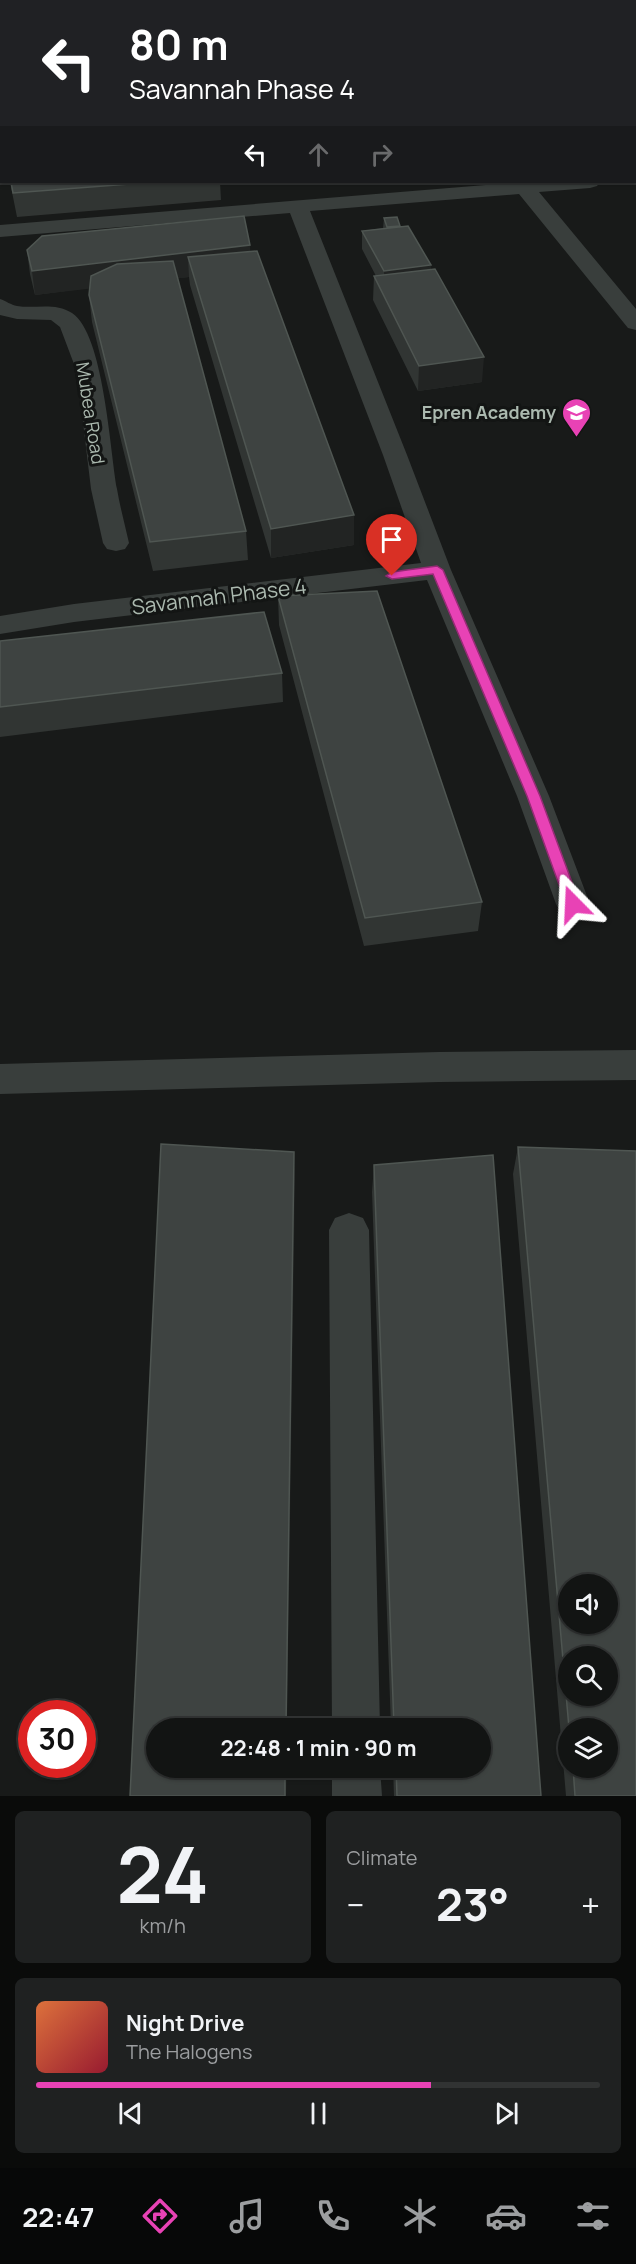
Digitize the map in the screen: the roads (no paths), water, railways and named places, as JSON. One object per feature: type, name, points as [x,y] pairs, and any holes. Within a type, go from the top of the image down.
[{"type":"street","points":[[0,231],[579,183]]},
{"type":"street","points":[[525,188],[636,323]]},
{"type":"street","points":[[298,207],[395,455],[437,570],[533,796],[573,904]]},
{"type":"street","name":"Mubea Road","points":[[0,306],[10,312],[53,314],[68,320],[71,325],[89,372],[104,489],[116,543]]},
{"type":"street","points":[[0,322],[27,312]]},
{"type":"street","name":"Savannah Phase 4","points":[[0,624],[74,613],[437,570]]},
{"type":"street","points":[[0,1079],[439,1067],[636,1065]]},
{"type":"street","points":[[350,1230],[356,1718]]},
{"type":"street","points":[[356,1778],[357,1796]]},
{"type":"place","name":"Epren Academy","points":[[577,438]]}]
